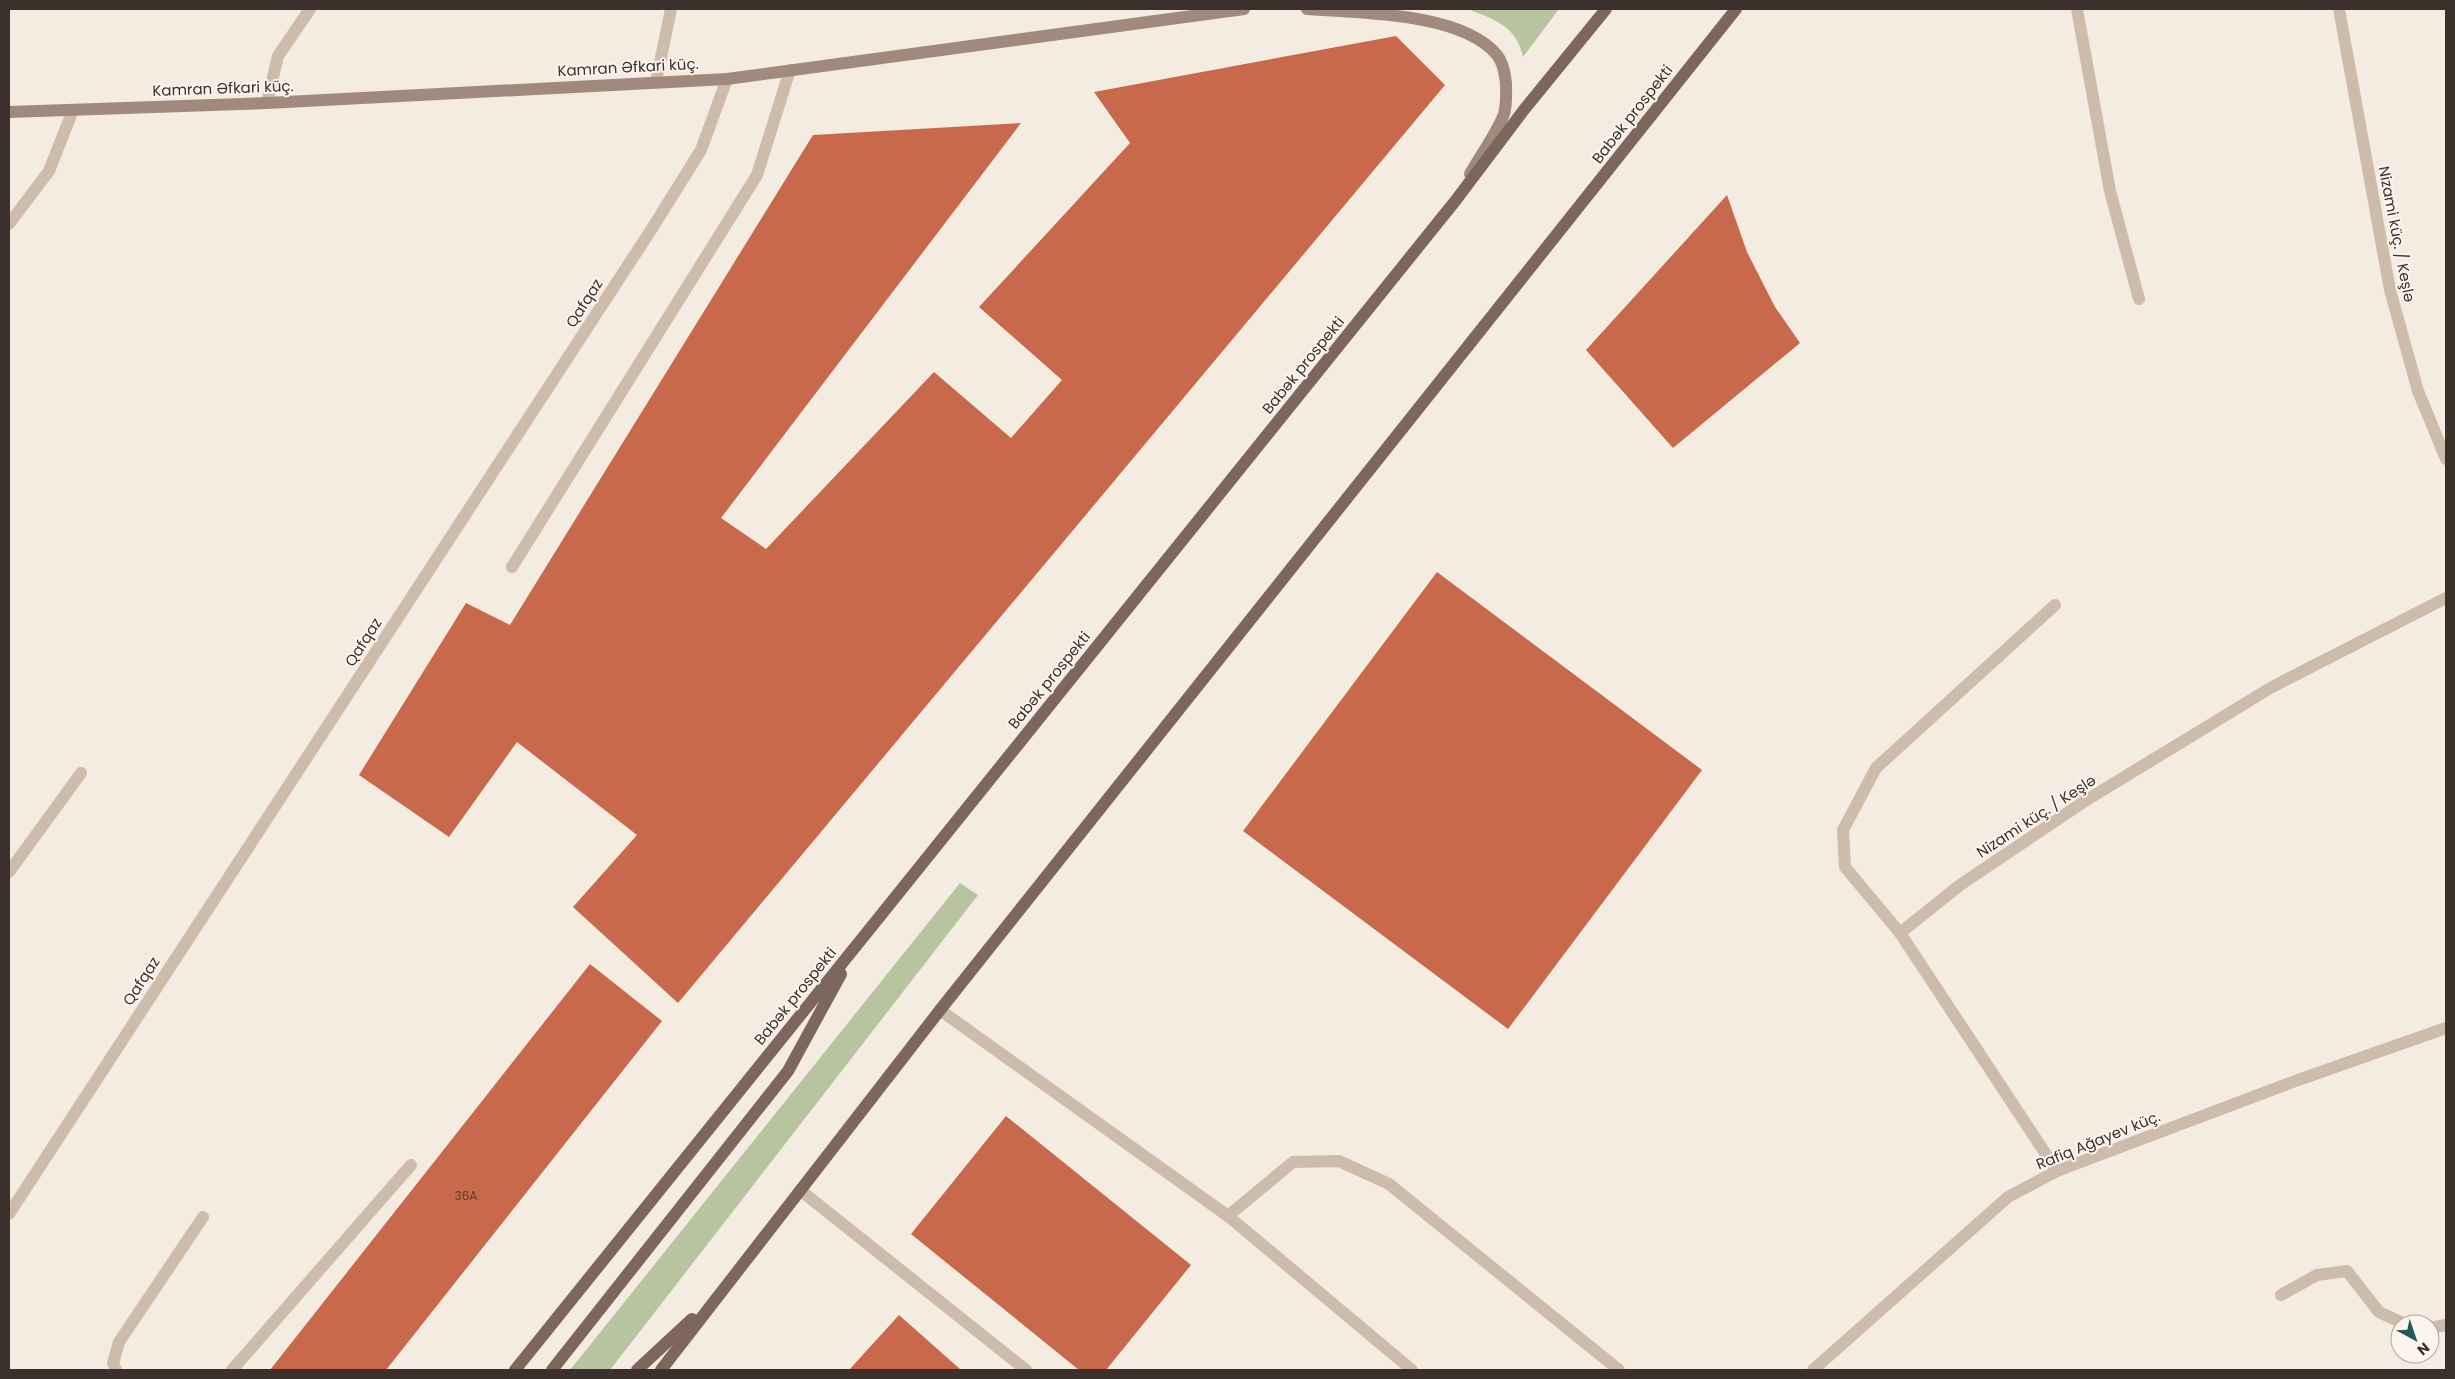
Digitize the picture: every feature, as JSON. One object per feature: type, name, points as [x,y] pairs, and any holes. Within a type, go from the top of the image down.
[{"type":"main road","name":"Babək prospekti","points":[[515,1370],[1456,200],[1522,111],[1606,9]]},
{"type":"main road","name":"Babək prospekti","points":[[661,1370],[940,1010],[1736,9]]},
{"type":"main road","points":[[552,1370],[788,1071],[858,943]]},
{"type":"main road","points":[[637,1370],[718,1295]]},
{"type":"street","points":[[267,103],[278,56],[310,9]]},
{"type":"street","points":[[656,82],[671,9]]},
{"type":"street","name":"Kamran Əfkari küç.","points":[[9,112],[267,103],[727,79],[1244,9]]},
{"type":"street","points":[[1307,9],[1426,20],[1460,30],[1482,42],[1497,55],[1505,73],[1507,96],[1503,114],[1456,200]]},
{"type":"street","points":[[2078,9],[2110,192],[2139,299]]},
{"type":"street","name":"Nizami küç. / Keşlə","points":[[2339,9],[2390,290],[2418,391],[2446,458]]},
{"type":"street","points":[[512,567],[757,175],[790,70]]},
{"type":"street","name":"Qafqaz","points":[[9,1214],[651,230],[701,150],[727,79]]},
{"type":"street","points":[[9,224],[49,171],[73,110]]},
{"type":"street","name":"Nizami küç. / Keşlə","points":[[1900,933],[1960,885],[2111,786],[2272,687],[2446,598]]},
{"type":"street","points":[[2055,605],[1876,768],[1842,830],[1846,867],[1900,933],[2057,1171]]},
{"type":"street","points":[[9,872],[82,772]]},
{"type":"street","points":[[940,1010],[1228,1216],[1412,1370]]},
{"type":"street","name":"Rafiq Ağayev küç.","points":[[1813,1370],[2008,1197],[2057,1171],[2298,1080],[2446,1028]]},
{"type":"street","points":[[1228,1216],[1293,1162],[1339,1161],[1389,1184],[1619,1370]]},
{"type":"street","points":[[232,1370],[411,1165]]},
{"type":"street","points":[[800,1190],[1026,1370]]},
{"type":"street","points":[[116,1370],[113,1363],[118,1342],[203,1217]]},
{"type":"street","points":[[2281,1295],[2317,1275],[2347,1271],[2378,1312],[2390,1317]]},
{"type":"green space","points":[[1467,9],[1559,9],[1523,57],[1516,38],[1503,25]]},
{"type":"green space","points":[[960,883],[978,895],[610,1370],[570,1370]]},
{"type":"building","points":[[1396,36],[1445,85],[678,1003],[573,907],[637,835],[517,742],[449,837],[359,775],[466,603],[510,625],[813,135],[1021,123],[721,518],[766,549],[934,372],[1011,438],[1062,380],[979,307],[1130,143],[1094,92]]},
{"type":"building","points":[[1727,195],[1747,252],[1775,307],[1800,343],[1673,448],[1586,350]]},
{"type":"building","points":[[1437,572],[1702,770],[1508,1029],[1243,831]]},
{"type":"building","points":[[590,964],[662,1021],[386,1370],[270,1370]]},
{"type":"building","points":[[1006,1116],[1191,1265],[1106,1370],[1079,1370],[911,1234]]},
{"type":"building","points":[[899,1315],[961,1370],[849,1370]]}]
